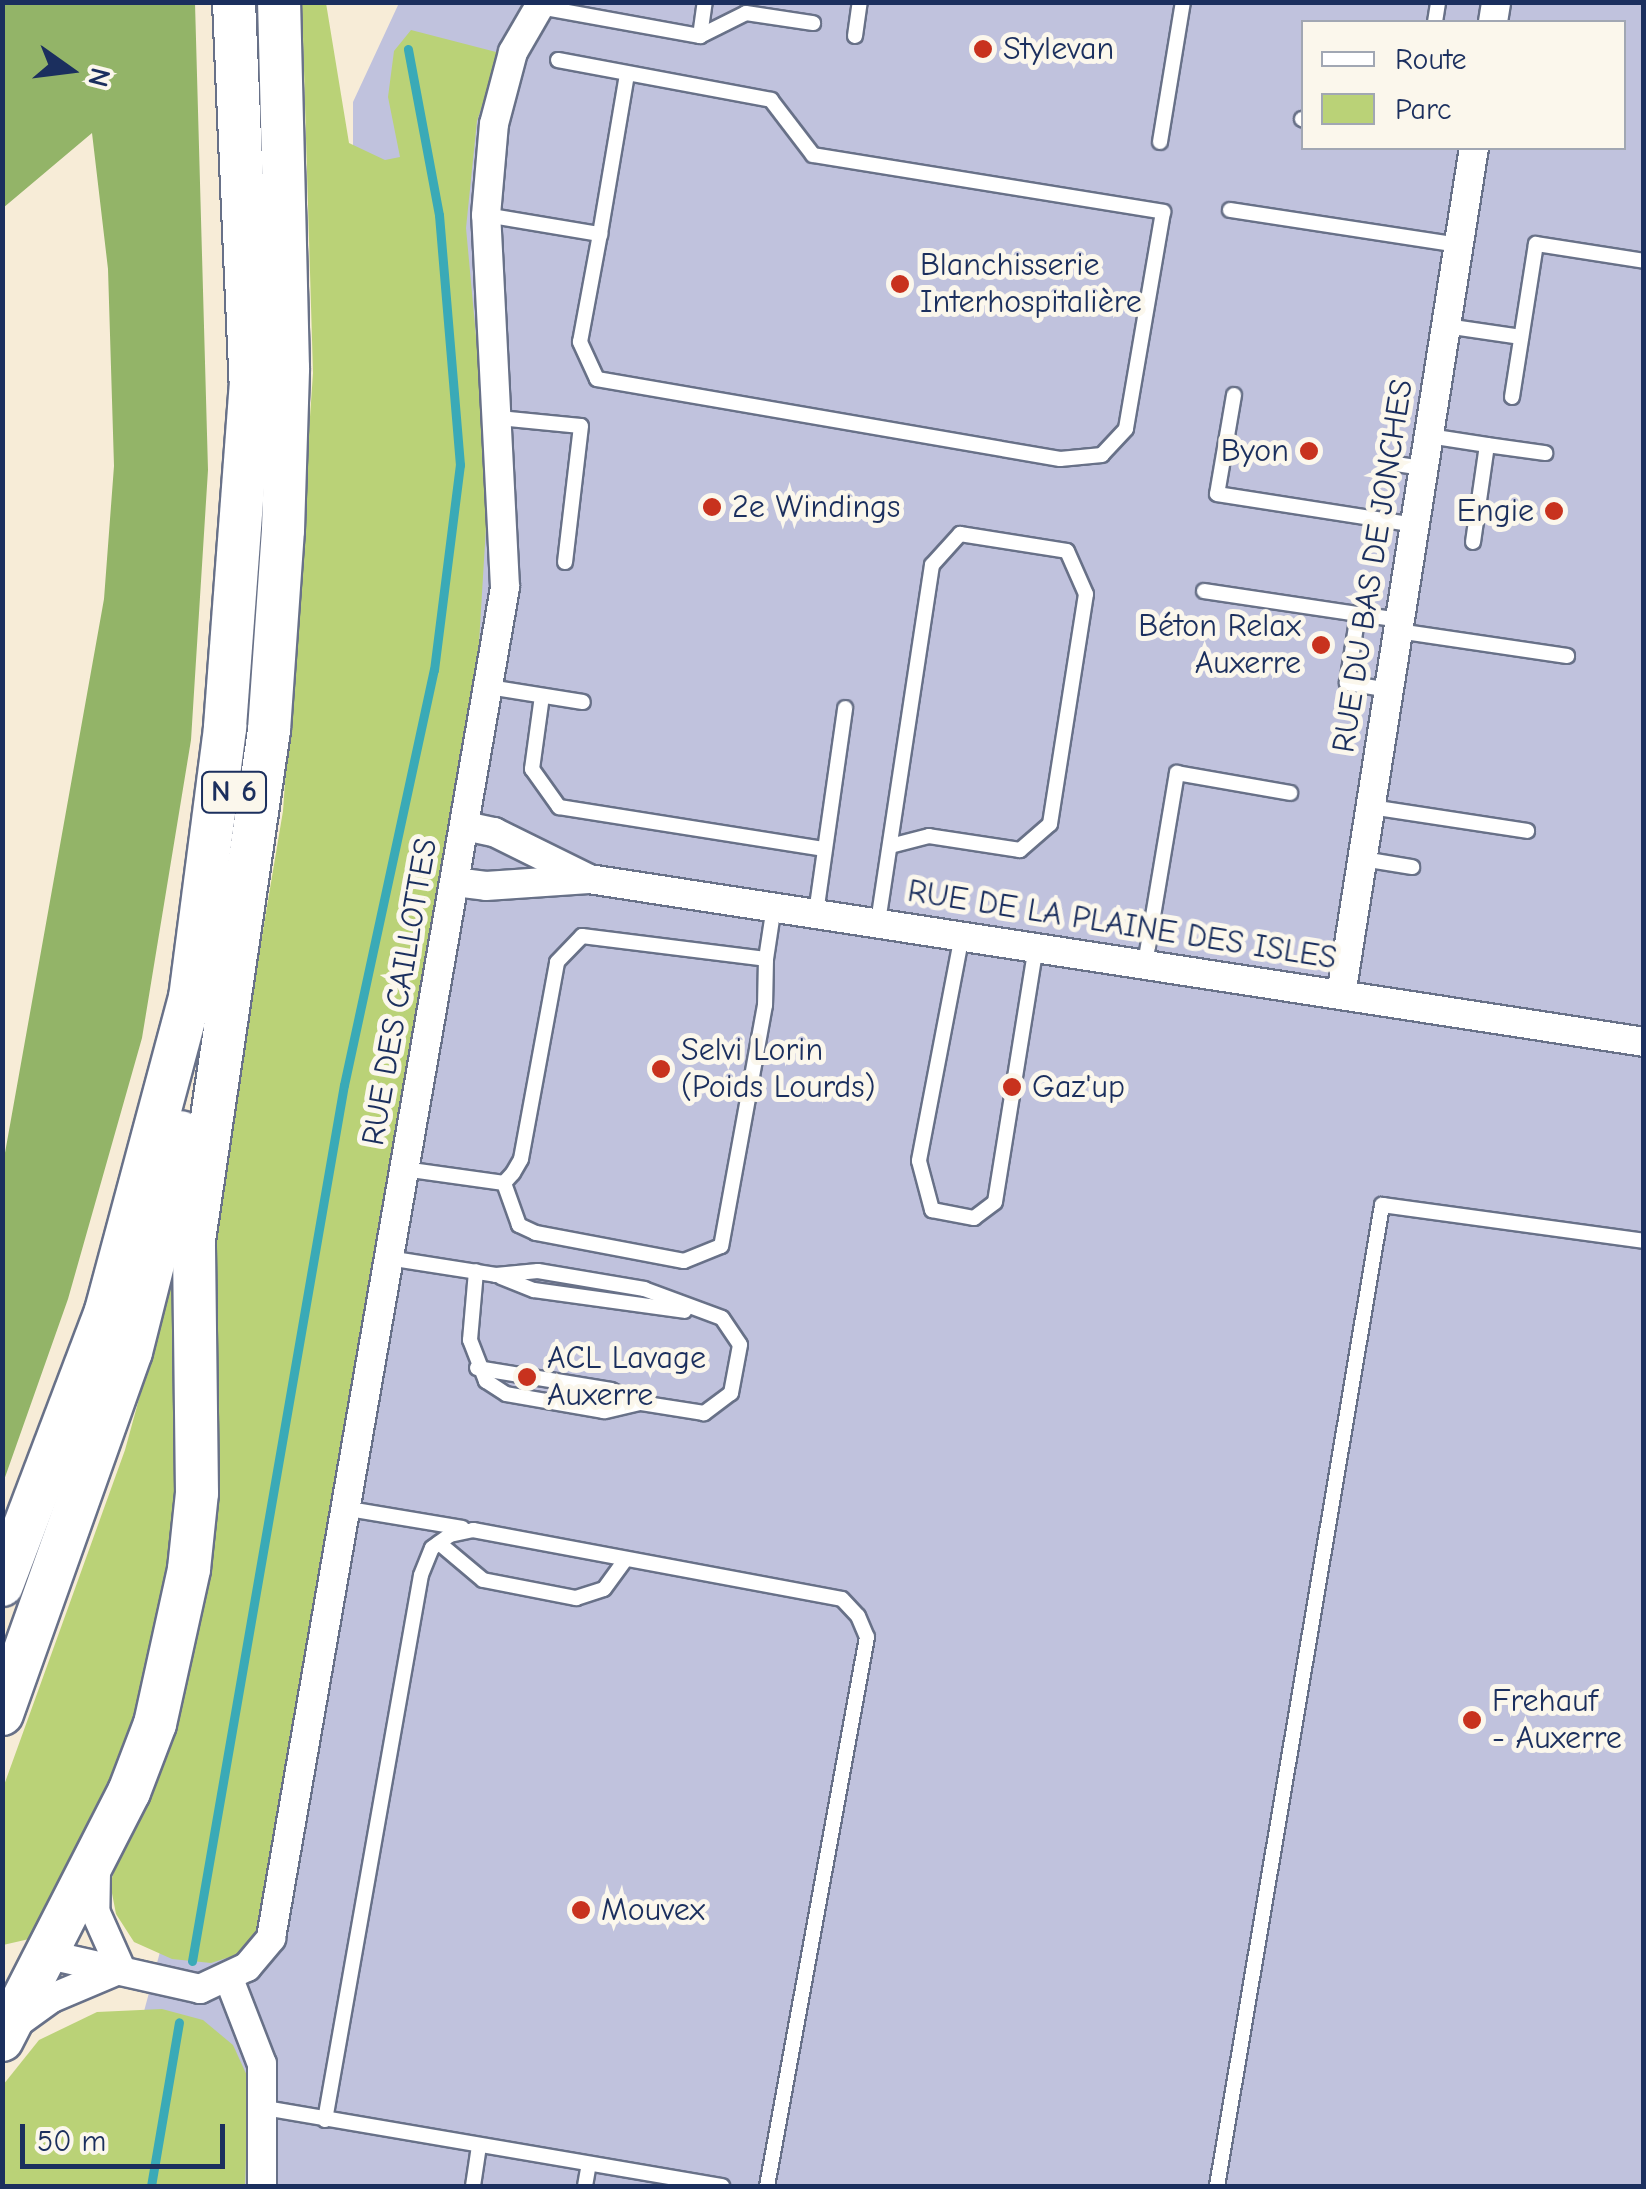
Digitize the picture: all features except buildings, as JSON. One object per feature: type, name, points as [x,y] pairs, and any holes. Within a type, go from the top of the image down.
[{"type":"main road","name":"N 6","points":[[168,1201],[208,990],[242,728],[254,496],[234,2]]},
{"type":"main road","name":"N 6","points":[[2,1714],[130,1352],[168,1201],[230,995],[269,730],[283,530],[288,368],[279,2]]},
{"type":"main road","points":[[2,1586],[106,1311],[190,998],[225,727],[251,379]]},
{"type":"main road","points":[[5,2035],[97,1856],[156,1724],[190,1569],[197,1492],[194,1240],[230,995]]},
{"type":"main road","points":[[2,1963],[45,1954]]},
{"type":"street","name":"RUE DES CAILLOTTES","points":[[230,1979],[271,1938],[505,587],[486,215],[494,124],[513,52],[541,4]]},
{"type":"street","name":"RUE DU BAS DE JONCHES","points":[[1342,995],[1473,150]]},
{"type":"street","name":"RUE DE LA PLAINE DES ISLES","points":[[465,826],[494,832],[589,879]]},
{"type":"street","name":"RUE DE LA PLAINE DES ISLES","points":[[455,882],[486,886],[589,879],[1342,995],[1642,1035]]},
{"type":"street","points":[[97,1856],[95,1912],[121,1969]]},
{"type":"street","points":[[45,1954],[200,1988],[230,1979],[262,2064],[262,2186]]},
{"type":"street","points":[[5,2035],[52,1998],[121,1969]]},
{"type":"lane","points":[[700,36],[705,2]]},
{"type":"lane","points":[[855,36],[860,2]]},
{"type":"lane","points":[[1160,142],[1183,2]]},
{"type":"lane","points":[[541,4],[700,36],[746,13],[813,23]]},
{"type":"lane","points":[[558,60],[771,100],[813,155],[1163,212],[1126,429],[1102,455],[1060,459],[597,379],[580,342],[626,74]]},
{"type":"lane","points":[[1230,210],[1458,245]]},
{"type":"lane","points":[[486,215],[600,234]]},
{"type":"lane","points":[[1512,397],[1536,244],[1644,262]]},
{"type":"lane","points":[[1446,326],[1522,337]]},
{"type":"lane","points":[[1234,395],[1218,494],[1415,525]]},
{"type":"lane","points":[[499,418],[582,426],[565,562]]},
{"type":"lane","points":[[1428,436],[1545,453]]},
{"type":"lane","points":[[1473,542],[1488,445]]},
{"type":"lane","points":[[1390,463],[1424,468]]},
{"type":"lane","points":[[878,922],[932,565],[960,534],[1067,551],[1086,594],[1050,824],[1020,850],[930,836],[890,846]]},
{"type":"lane","points":[[1204,590],[1358,614],[1567,656]]},
{"type":"lane","points":[[1358,614],[1347,683],[1389,690]]},
{"type":"lane","points":[[489,687],[583,702]]},
{"type":"lane","points":[[542,696],[532,768],[559,807],[825,849]]},
{"type":"lane","points":[[816,912],[846,708]]},
{"type":"lane","points":[[1145,964],[1177,772],[1290,793]]},
{"type":"lane","points":[[1371,807],[1527,831]]},
{"type":"lane","points":[[1362,859],[1412,867]]},
{"type":"lane","points":[[504,1183],[519,1225],[536,1233],[684,1261],[721,1246],[765,1004],[766,959],[774,906]]},
{"type":"lane","points":[[504,1183],[521,1159],[557,962],[567,949],[596,933],[766,959]]},
{"type":"lane","points":[[962,934],[919,1160],[932,1210],[974,1218],[995,1202],[1036,948]]},
{"type":"lane","points":[[404,1169],[504,1183]]},
{"type":"lane","points":[[1217,2186],[1382,1205],[1644,1241]]},
{"type":"lane","points":[[388,1258],[496,1274],[538,1271],[644,1290],[722,1318],[740,1345],[732,1393],[704,1413],[640,1404],[611,1390],[477,1368]]},
{"type":"lane","points":[[476,1272],[470,1340],[477,1368],[506,1394],[604,1411],[640,1404]]},
{"type":"lane","points":[[343,1508],[842,1599],[867,1638],[767,2186]]},
{"type":"lane","points":[[325,2120],[422,1575],[439,1543],[473,1530]]},
{"type":"lane","points":[[439,1543],[483,1580],[576,1598],[604,1588],[626,1559]]},
{"type":"lane","points":[[264,2108],[722,2186]]},
{"type":"lane","points":[[474,2186],[479,2146]]},
{"type":"lane","points":[[585,2186],[589,2164]]},
{"type":"shaded area","points":[[399,3],[1643,3],[1643,2186],[97,2186],[238,1662],[353,458],[353,102]]},
{"type":"green space","points":[[3,2],[195,3],[208,470],[191,740],[142,1038],[68,1299],[3,1483],[3,1164],[104,599],[114,466],[108,269],[92,133],[3,208]]},
{"type":"green space","points":[[302,3],[326,3],[349,143],[385,160],[400,157],[388,97],[394,51],[411,30],[500,53],[477,121],[466,228],[489,477],[478,660],[266,1919],[239,1954],[211,1963],[172,1959],[134,1942],[116,1914],[110,1883],[187,1682],[206,1596],[218,1441],[213,1276],[221,1181],[283,811],[313,373]]},
{"type":"green space","points":[[181,1246],[187,1466],[154,1690],[38,1937],[3,1945],[3,1788],[125,1450]]},
{"type":"green space","points":[[162,2009],[203,2020],[233,2045],[249,2080],[245,2186],[3,2186],[3,2085],[39,2040],[97,2012]]},
{"type":"waterway","points":[[192,1961],[344,1085],[434,670],[460,465],[439,215],[408,49]]},
{"type":"waterway","points":[[151,2186],[179,2022]]},
{"type":"place","name":"Stylevan","points":[[983,49]]},
{"type":"place","name":"Blanchisserie Interhospitalière","points":[[900,284]]},
{"type":"place","name":"Byon","points":[[1309,451]]},
{"type":"place","name":"2e Windings","points":[[712,507]]},
{"type":"place","name":"Engie","points":[[1554,511]]},
{"type":"place","name":"Béton Relax Auxerre","points":[[1321,645]]},
{"type":"place","name":"Selvi Lorin (Poids Lourds)","points":[[661,1069]]},
{"type":"place","name":"Gaz'up","points":[[1012,1087]]},
{"type":"place","name":"ACL Lavage Auxerre","points":[[527,1377]]},
{"type":"place","name":"Frehauf - Auxerre","points":[[1472,1720]]},
{"type":"place","name":"Mouvex","points":[[581,1910]]}]
